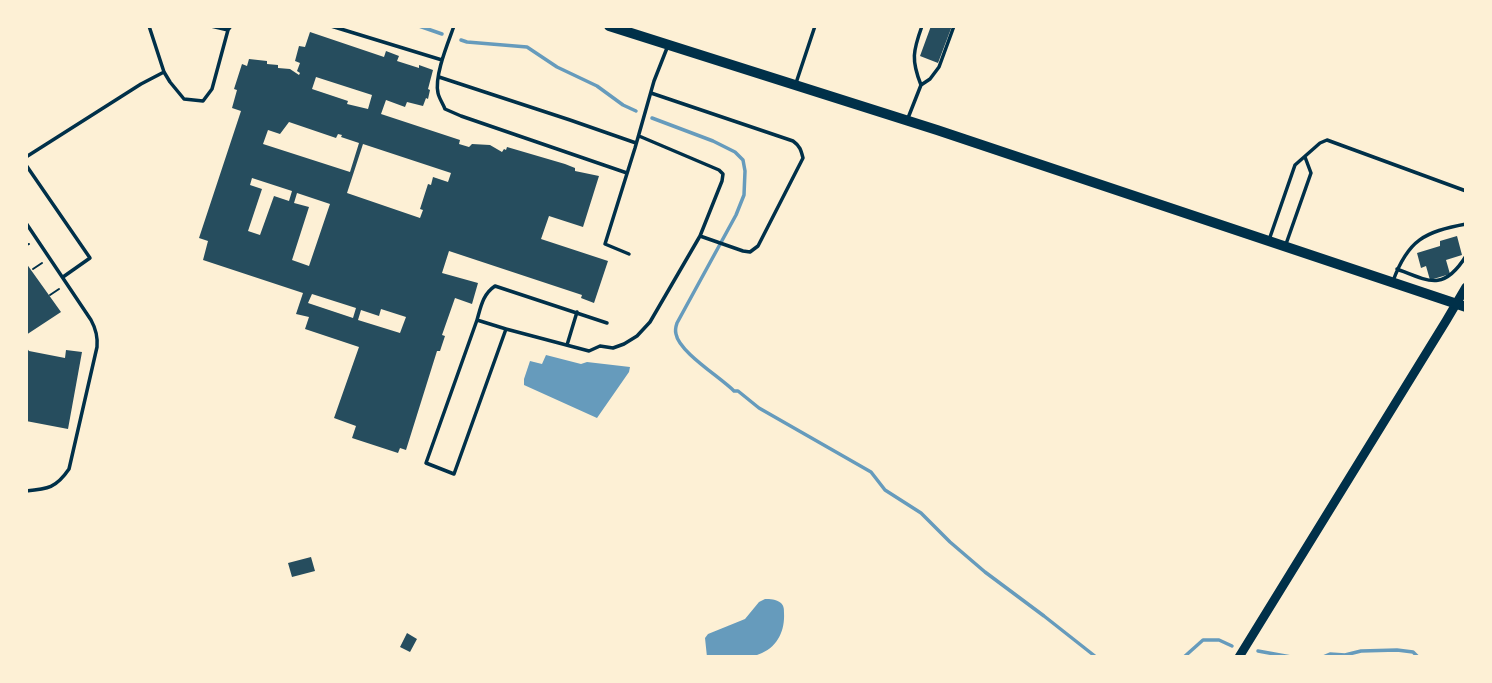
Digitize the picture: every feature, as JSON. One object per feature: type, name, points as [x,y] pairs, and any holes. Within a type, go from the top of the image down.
[{"type":"main road","points":[[609,26],[907,120],[1461,305]]},
{"type":"street","points":[[1239,657],[1461,305],[1466,287]]},
{"type":"lane","points":[[149,26],[164,72],[170,82],[184,99],[203,101],[212,89],[229,28],[211,26]]},
{"type":"lane","points":[[331,26],[442,60]]},
{"type":"lane","points":[[454,26],[439,77],[438,93],[445,109],[627,173]]},
{"type":"lane","points":[[796,85],[815,26]]},
{"type":"lane","points":[[921,85],[914,55],[922,26]]},
{"type":"lane","points":[[907,120],[921,85],[930,79],[939,67],[954,26]]},
{"type":"lane","points":[[629,254],[605,244],[668,45]]},
{"type":"lane","points":[[26,158],[164,72]]},
{"type":"lane","points":[[439,77],[637,143]]},
{"type":"lane","points":[[651,93],[793,141],[802,150],[803,158],[758,246],[750,251],[743,251],[700,236]]},
{"type":"lane","points":[[477,320],[589,351],[600,346],[613,348],[624,344],[637,336],[650,322],[700,236],[723,174],[639,136]]},
{"type":"lane","points":[[1268,242],[1295,165],[1327,140],[1466,191]]},
{"type":"lane","points":[[1285,247],[1311,173],[1305,157]]},
{"type":"lane","points":[[26,165],[90,258],[63,277]]},
{"type":"lane","points":[[26,223],[96,328],[98,337],[69,469],[55,485],[26,491]]},
{"type":"lane","points":[[1392,282],[1400,261],[1410,247],[1444,228],[1466,224]]},
{"type":"lane","points":[[1397,269],[1425,280],[1442,280],[1454,274],[1466,256]]},
{"type":"lane","points":[[506,329],[454,474],[426,463],[488,291],[495,286],[607,323]]},
{"type":"lane","points":[[567,345],[577,312]]},
{"type":"path","points":[[33,269],[43,263]]},
{"type":"path","points":[[50,295],[59,289]]},
{"type":"water","points":[[546,355],[581,364],[587,362],[630,367],[597,418],[524,385],[530,361],[542,364]]},
{"type":"water","points":[[765,599],[779,602],[784,609],[782,631],[768,650],[749,657],[707,657],[705,638],[708,634],[745,619],[759,602]]},
{"type":"building","points":[[931,26],[952,26],[938,63],[920,56]]},
{"type":"building","points":[[310,32],[384,57],[386,51],[399,56],[397,61],[433,70],[428,99],[426,98],[423,106],[407,102],[405,107],[386,100],[381,114],[460,140],[459,144],[469,147],[472,144],[490,145],[502,152],[507,147],[565,164],[575,168],[575,171],[599,176],[583,227],[549,216],[541,239],[608,261],[594,303],[581,298],[582,295],[449,251],[442,273],[478,283],[472,304],[455,298],[442,335],[445,336],[440,351],[437,351],[406,450],[400,448],[398,453],[352,438],[356,426],[334,418],[359,347],[305,329],[309,317],[296,314],[303,293],[203,260],[208,241],[199,238],[241,111],[232,108],[237,90],[234,89],[242,64],[247,66],[249,59],[267,61],[267,64],[290,69],[299,75],[297,71],[300,63],[295,61],[299,46],[305,47]],"holes":[[[316,77],[372,95],[368,109],[347,104],[348,101],[312,89]],[[289,122],[336,138],[338,134],[342,135],[341,137],[359,143],[350,172],[263,144],[268,130],[280,134]],[[363,144],[451,173],[448,182],[433,177],[431,185],[428,184],[420,218],[347,193]],[[252,178],[292,191],[289,201],[274,196],[260,235],[248,231],[262,189],[250,185]],[[297,193],[330,204],[309,266],[292,260],[309,207],[294,203]],[[312,294],[356,308],[353,318],[308,303]],[[381,309],[406,317],[400,333],[358,320],[361,310],[379,316]]]},
{"type":"building","points":[[1457,236],[1462,255],[1446,260],[1450,274],[1430,280],[1426,266],[1421,268],[1417,253],[1440,246],[1440,241]]},
{"type":"building","points":[[26,263],[61,312],[26,335]]},
{"type":"building","points":[[26,347],[29,351],[65,358],[66,350],[82,352],[68,429],[26,421]]},
{"type":"building","points":[[311,557],[315,571],[292,577],[288,563]]},
{"type":"building","points":[[407,633],[417,639],[410,652],[400,647]]},
{"type":"waterway","points":[[419,26],[442,34]]},
{"type":"waterway","points":[[461,40],[527,47],[636,111]]},
{"type":"waterway","points":[[652,118],[735,152],[743,160],[745,171],[744,195],[736,215],[677,323],[676,334],[684,349],[759,408],[871,472],[885,490],[921,513],[985,572],[1096,657]]},
{"type":"waterway","points":[[1184,657],[1203,640],[1219,640],[1232,646]]},
{"type":"waterway","points":[[1323,657],[1361,651],[1397,650],[1413,652],[1418,657]]},
{"type":"waterway","points":[[1258,651],[1291,657]]}]
